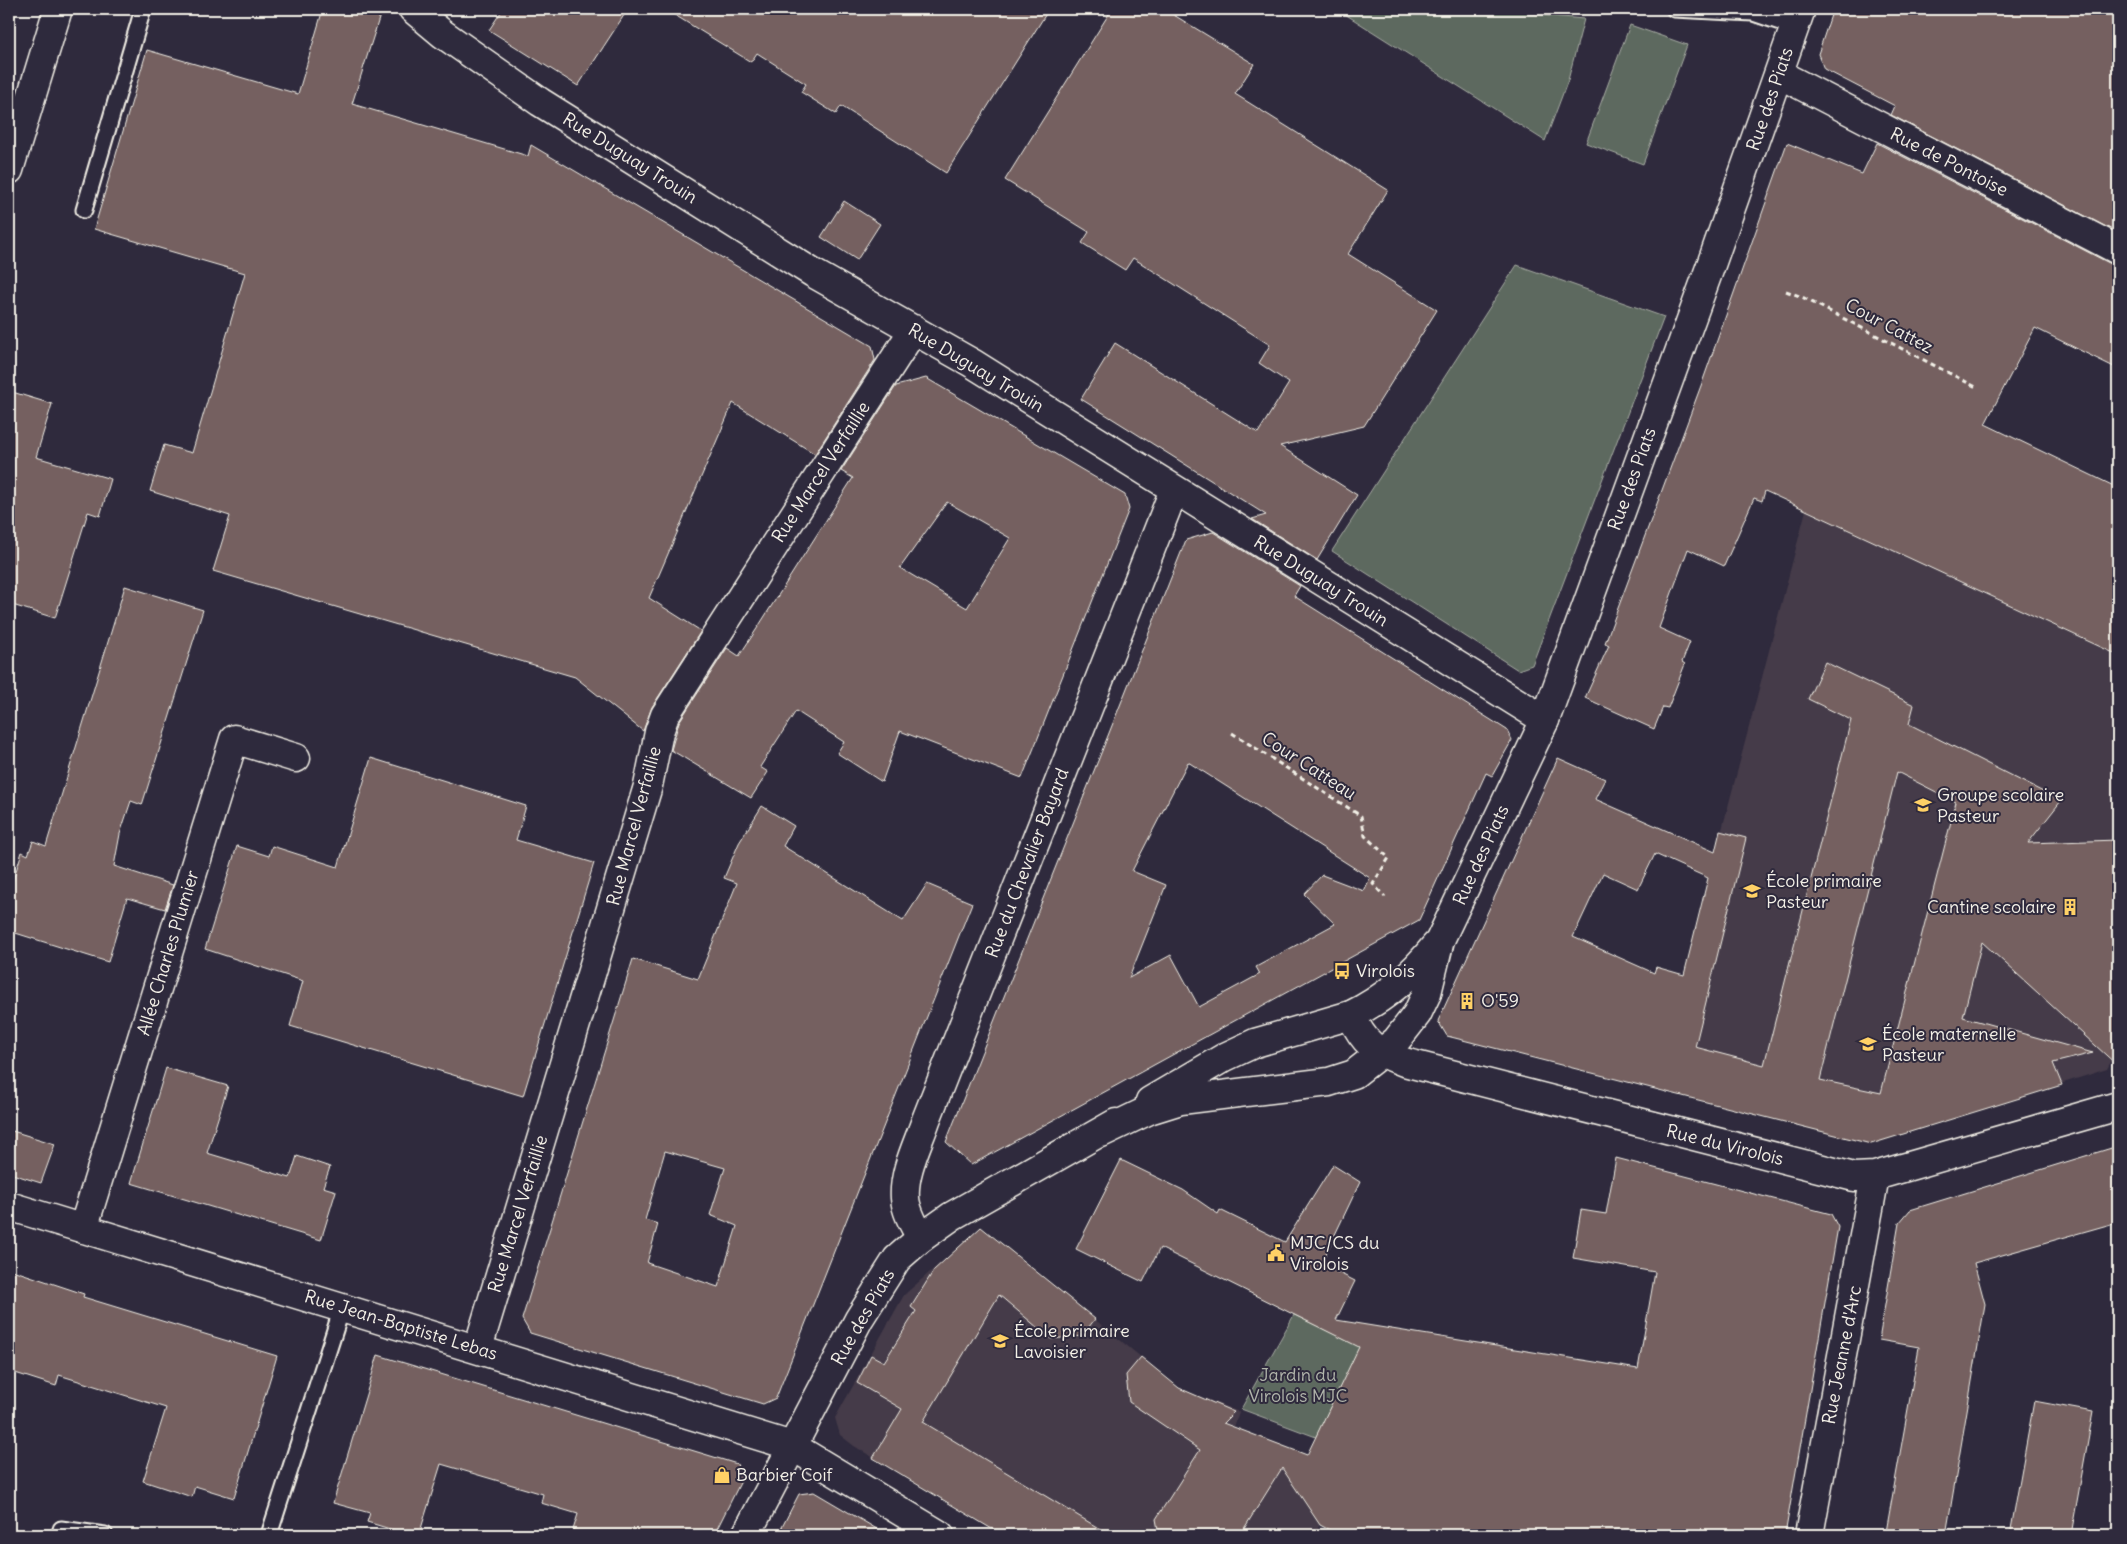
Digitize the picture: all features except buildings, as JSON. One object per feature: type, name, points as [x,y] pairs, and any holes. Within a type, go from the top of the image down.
[{"type":"street","points":[[9,170],[58,9]]},
{"type":"street","name":"Rue Duguay Trouin","points":[[413,9],[443,34],[540,102],[813,273],[978,367],[1545,720]]},
{"type":"street","name":"Rue des Piats","points":[[746,1535],[870,1298],[897,1259],[921,1238],[985,1197],[1101,1133],[1149,1110],[1181,1100],[1329,1082],[1354,1074],[1382,1054],[1396,1041],[1417,1014],[1427,993],[1440,940],[1545,720],[1798,18]]},
{"type":"street","name":"Rue de Pontoise","points":[[1779,74],[2118,250]]},
{"type":"street","name":"Rue Marcel Verfaillie","points":[[478,1348],[648,786],[659,732],[665,716],[914,329]]},
{"type":"street","name":"Rue du Chevalier Bayard","points":[[921,1238],[909,1214],[905,1198],[907,1176],[1174,490]]},
{"type":"street","name":"Allée Charles Plumier","points":[[83,1229],[234,739],[296,758]]},
{"type":"street","name":"Rue des Piats","points":[[1101,1133],[1174,1085],[1225,1057],[1283,1034],[1351,1015],[1382,998],[1419,967],[1440,940]]},
{"type":"street","name":"Rue du Virolois","points":[[1351,1015],[1367,1043],[1382,1054],[1456,1076],[1836,1174],[1854,1177],[1875,1176],[2118,1106]]},
{"type":"street","name":"Rue Jeanne d'Arc","points":[[1808,1535],[1875,1176]]},
{"type":"street","name":"Rue Jean-Baptiste Lebas","points":[[9,1206],[478,1348],[792,1446],[940,1535]]},
{"type":"lane","points":[[84,210],[143,9]]},
{"type":"lane","points":[[1674,9],[1753,13],[1798,18]]},
{"type":"lane","points":[[269,1535],[342,1308]]},
{"type":"lane","points":[[61,1529],[104,1535]]},
{"type":"path","name":"Cour Cattez","points":[[1786,291],[1810,301],[1978,388]]},
{"type":"path","name":"Cour Catteau","points":[[1232,733],[1360,816],[1365,836],[1389,858],[1373,884],[1385,897]]},
{"type":"shaded area","name":"Groupe scolaire Pasteur","points":[[1806,510],[2118,655],[2118,761],[2114,776],[2118,778],[2118,1049],[2107,1069],[1871,1145],[1654,1088]]},
{"type":"shaded area","name":"École primaire Lavoisier","points":[[981,1227],[1179,1388],[1239,1412],[1234,1427],[1307,1455],[1294,1486],[1320,1525],[1314,1535],[1001,1535],[854,1446],[840,1435],[835,1418],[904,1295]]},
{"type":"green space","points":[[1337,9],[1529,9],[1529,14],[1584,19],[1568,80],[1545,141]]},
{"type":"green space","points":[[1630,25],[1687,45],[1643,164],[1586,143]]},
{"type":"green space","points":[[1517,265],[1664,317],[1532,665],[1518,670],[1332,551]]},
{"type":"green space","name":"Jardin du Virolois MJC","points":[[1294,1315],[1360,1346],[1316,1437],[1241,1409]]},
{"type":"place","name":"Groupe scolaire Pasteur","points":[[1923,805]]},
{"type":"place","name":"École primaire Pasteur","points":[[1752,891]]},
{"type":"place","name":"Cantine scolaire","points":[[2070,907]]},
{"type":"place","name":"Virolois","points":[[1342,971]]},
{"type":"place","name":"O'59","points":[[1467,1001]]},
{"type":"place","name":"École maternelle Pasteur","points":[[1868,1044]]},
{"type":"place","name":"MJC/CS du Virolois","points":[[1276,1253]]},
{"type":"place","name":"École primaire Lavoisier","points":[[1000,1341]]},
{"type":"place","name":"Barbier Coif","points":[[722,1475]]}]
